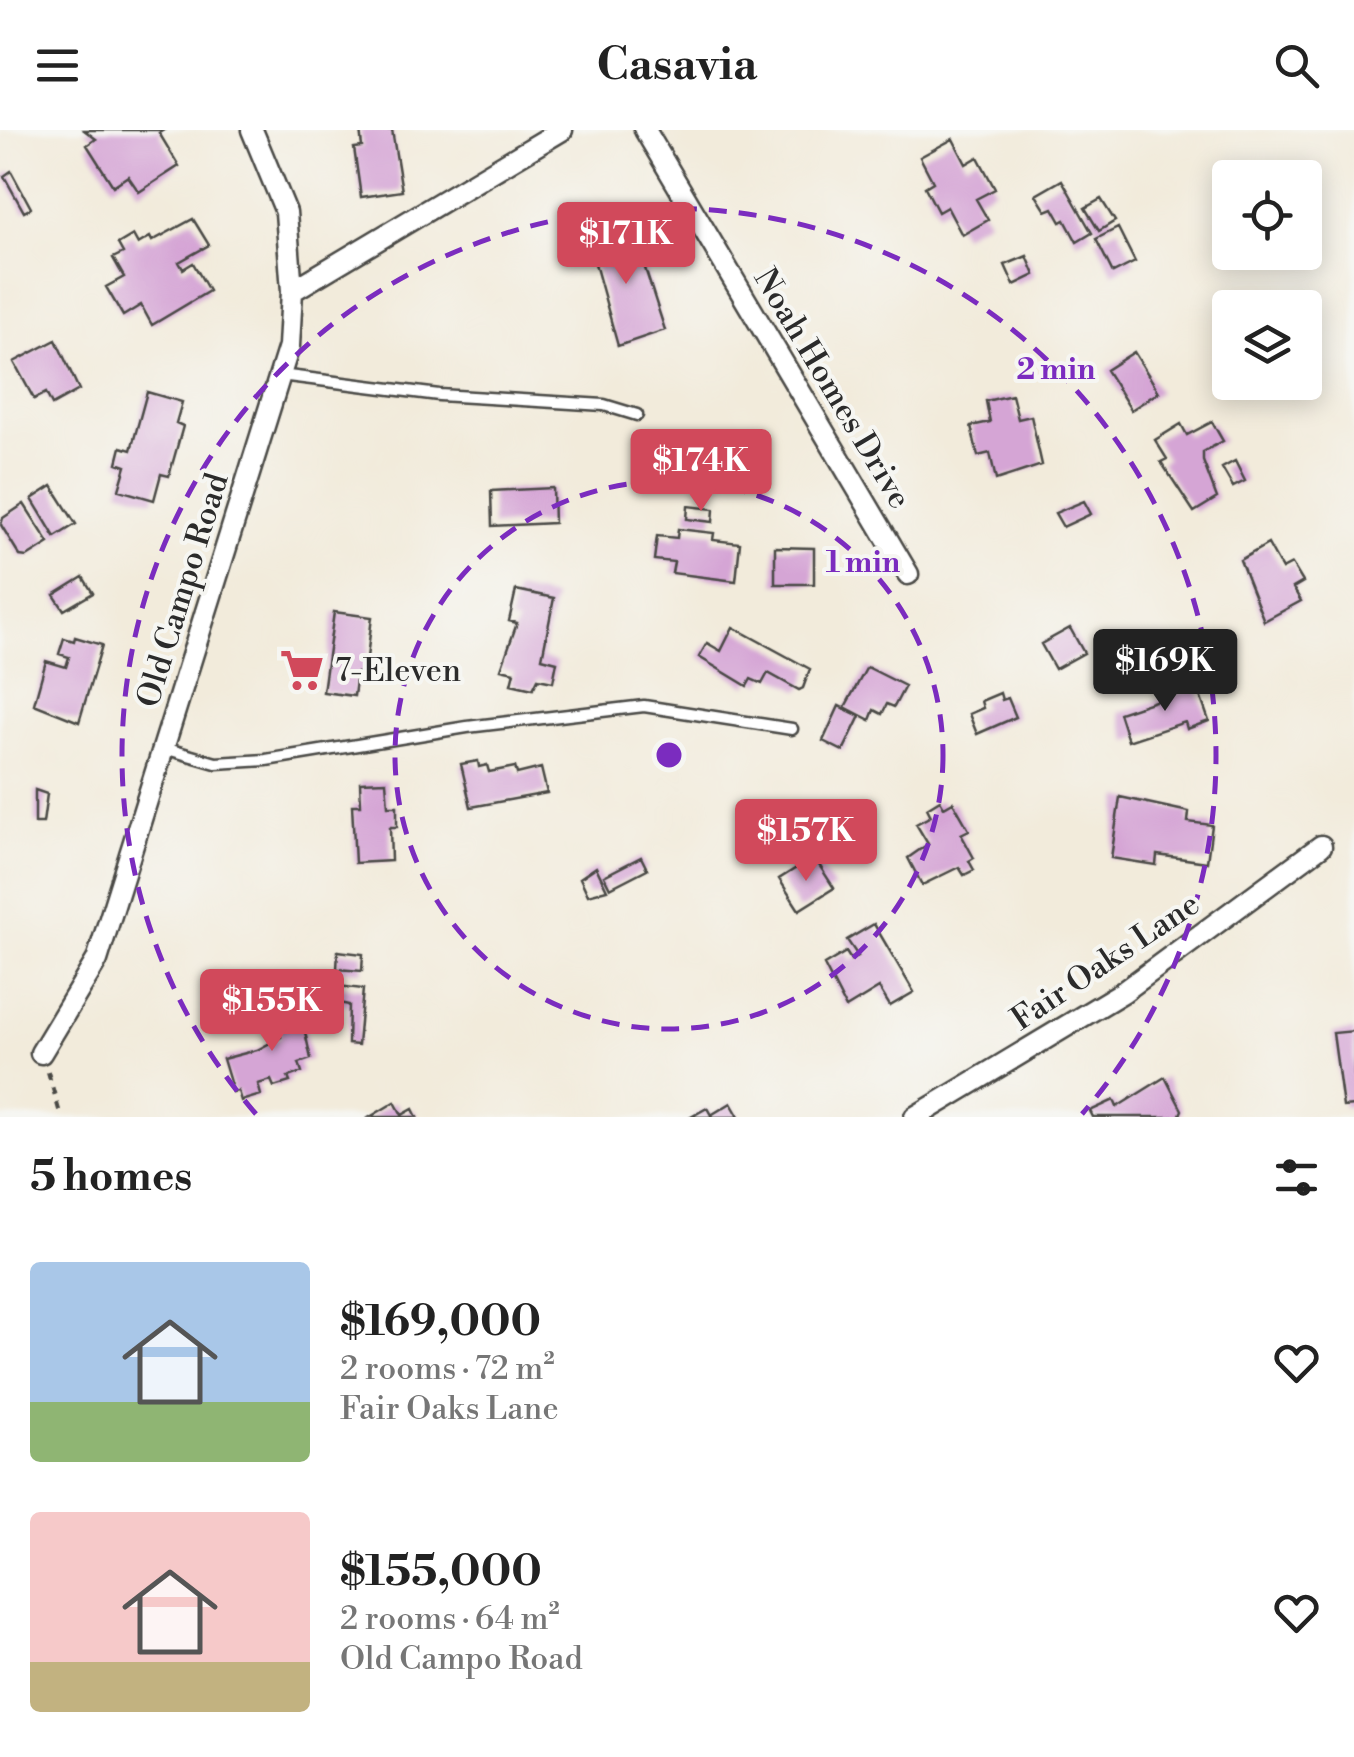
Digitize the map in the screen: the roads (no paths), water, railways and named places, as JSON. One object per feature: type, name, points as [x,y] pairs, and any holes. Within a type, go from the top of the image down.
[{"type":"street","name":"Old Campo Road","points":[[42,1053],[98,960],[289,346],[292,292],[286,212],[252,130]]},
{"type":"street","points":[[292,292],[562,130]]},
{"type":"street","name":"Noah Homes Drive","points":[[645,130],[908,574]]},
{"type":"street","name":"Fair Oaks Lane","points":[[916,1117],[1123,992],[1322,846]]},
{"type":"lane","points":[[280,374],[438,395],[604,405],[637,415]]},
{"type":"lane","points":[[164,748],[216,762],[266,760],[468,727],[644,706],[792,729]]},
{"type":"place","name":"7-Eleven","points":[[302,670]]}]
